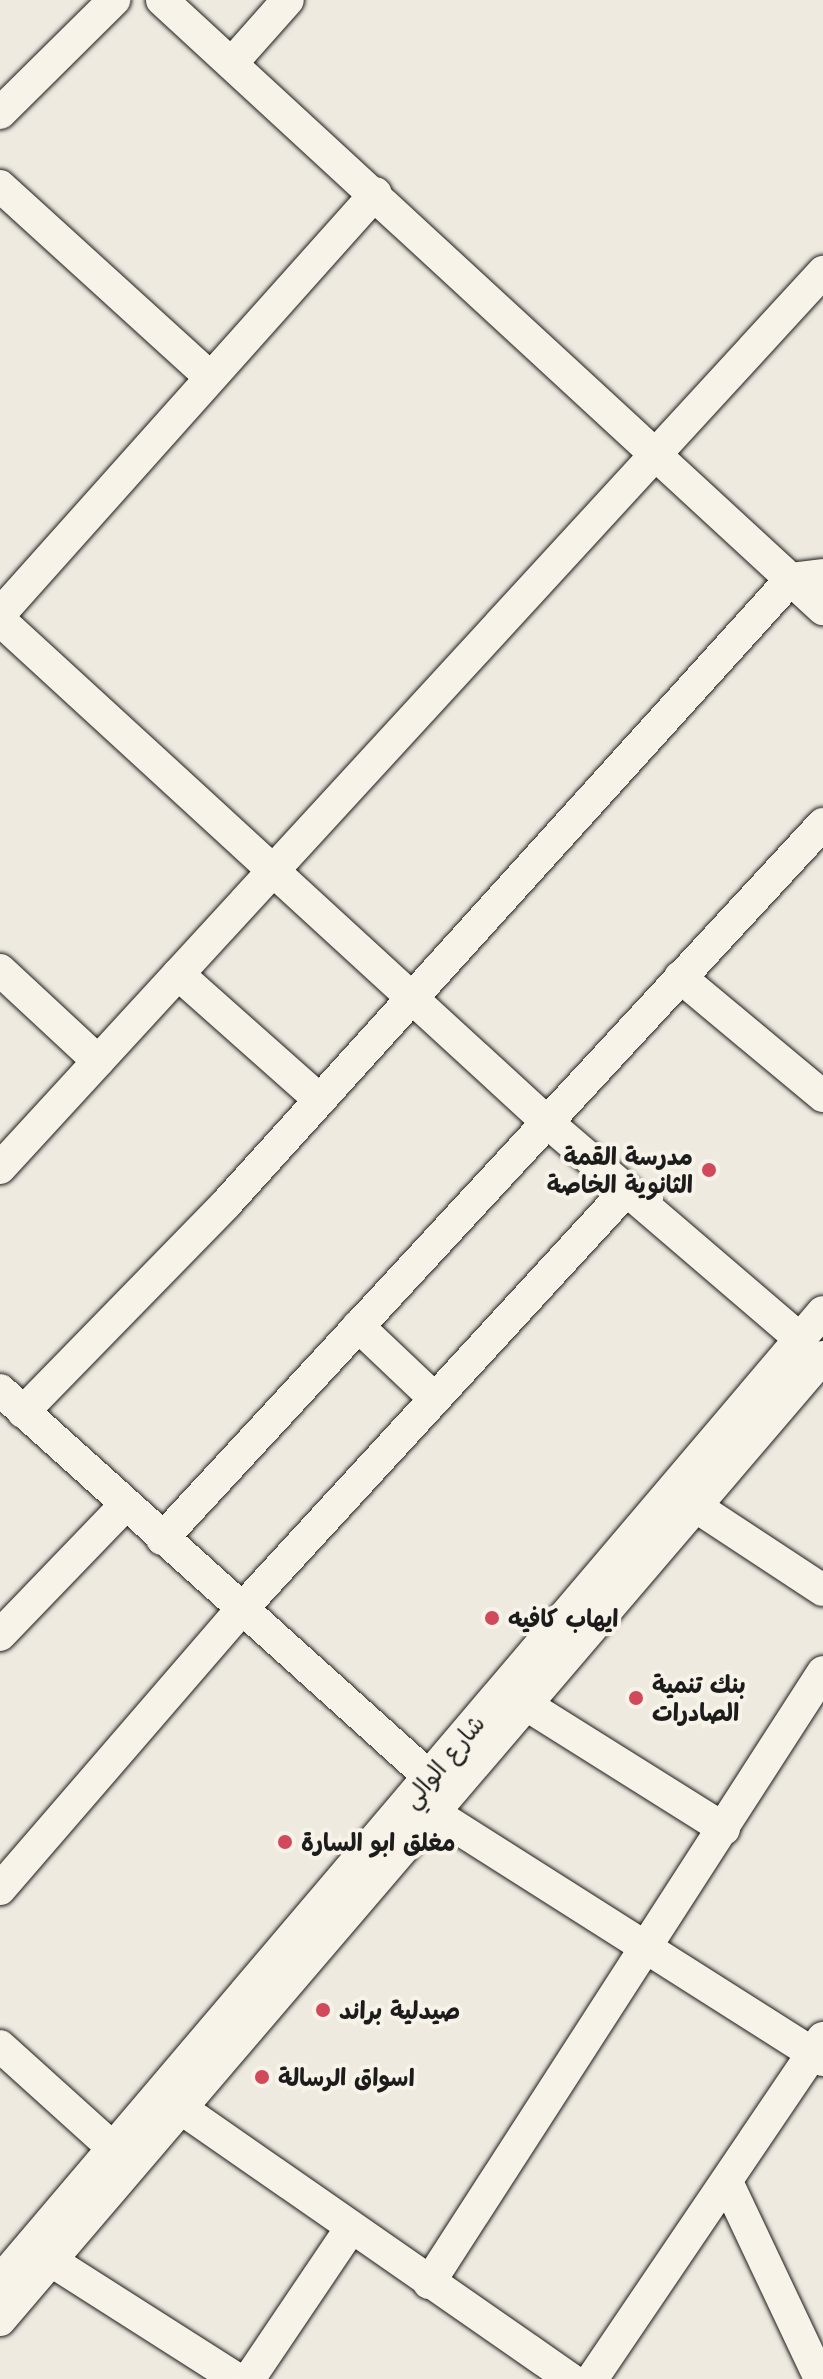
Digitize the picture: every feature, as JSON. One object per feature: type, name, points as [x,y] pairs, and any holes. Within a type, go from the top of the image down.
[{"type":"street","points":[[0,113],[114,0]]},
{"type":"street","points":[[162,0],[376,193],[654,455],[807,577],[823,609]]},
{"type":"street","points":[[232,63],[288,0]]},
{"type":"street","points":[[0,186],[209,376]]},
{"type":"street","points":[[0,614],[209,376],[376,193]]},
{"type":"street","points":[[0,1168],[274,866],[823,272]]},
{"type":"street","points":[[23,1412],[320,1100],[412,997],[807,577]]},
{"type":"street","points":[[0,620],[274,866],[547,1122],[811,1348]]},
{"type":"street","points":[[162,1539],[823,824]]},
{"type":"street","points":[[0,970],[98,1061]]},
{"type":"street","points":[[178,974],[320,1100]]},
{"type":"street","points":[[680,977],[823,1096]]},
{"type":"street","points":[[0,1889],[240,1611],[626,1191]]},
{"type":"street","name":"شارع الوالي","points":[[0,2281],[113,2148],[525,1704],[695,1506],[811,1348],[823,1312]]},
{"type":"street","points":[[358,1326],[435,1399]]},
{"type":"street","name":"شارع الوالي","points":[[0,2320],[182,2109],[438,1795],[811,1348]]},
{"type":"street","points":[[0,1390],[438,1795],[648,1949],[820,2051],[592,2379]]},
{"type":"street","points":[[0,1635],[125,1505]]},
{"type":"street","points":[[695,1506],[823,1590]]},
{"type":"street","points":[[429,2283],[648,1949],[823,1672]]},
{"type":"street","points":[[525,1704],[724,1829]]},
{"type":"street","points":[[0,2046],[113,2148]]},
{"type":"street","points":[[182,2109],[571,2379]]},
{"type":"street","points":[[728,2184],[820,2379]]},
{"type":"street","points":[[249,2379],[351,2228]]},
{"type":"street","points":[[50,2260],[237,2379]]},
{"type":"place","name":"مدرسة القمة الثانوية الخاصة","points":[[709,1170]]},
{"type":"place","name":"ايهاب كافيه","points":[[492,1618]]},
{"type":"place","name":"بنك تنمية الصادرات","points":[[636,1698]]},
{"type":"place","name":"مغلق ابو السارة","points":[[285,1842]]},
{"type":"place","name":"صيدلية براند","points":[[323,2010]]},
{"type":"place","name":"اسواق الرسالة","points":[[262,2077]]}]
